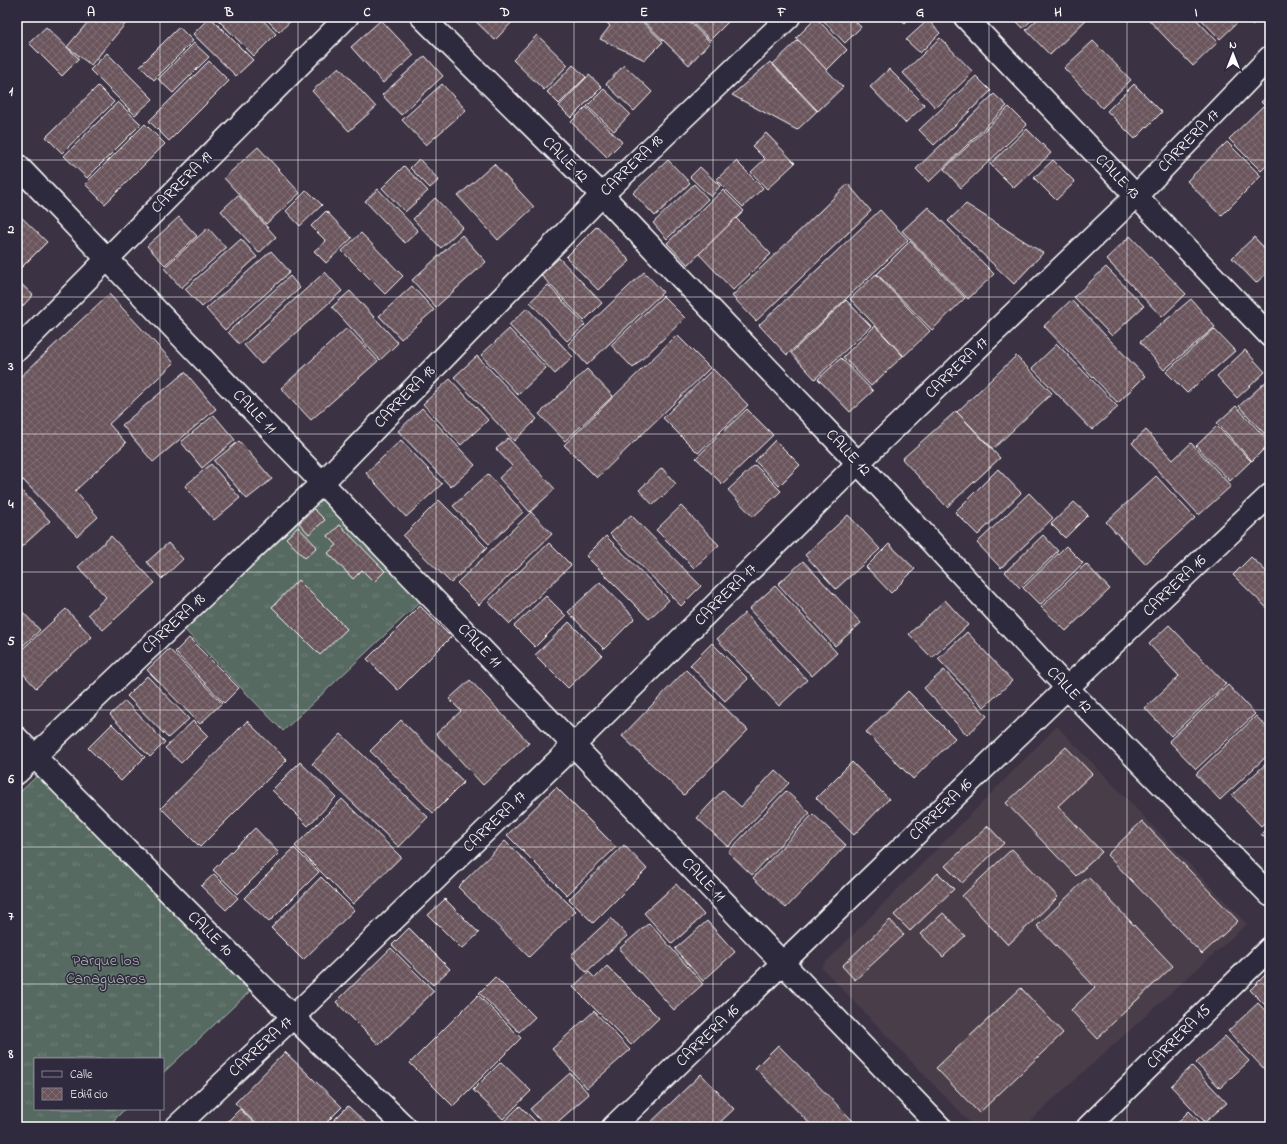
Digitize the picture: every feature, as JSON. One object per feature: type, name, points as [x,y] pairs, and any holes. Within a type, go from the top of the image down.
[{"type":"street","name":"CARRERA 19","points":[[17,350],[347,17]]},
{"type":"street","name":"CALLE 12","points":[[422,17],[602,196],[858,463],[1067,688],[1270,895]]},
{"type":"street","name":"CARRERA 18","points":[[17,773],[322,483],[602,196],[788,17]]},
{"type":"street","name":"CALLE 13","points":[[965,17],[1270,336]]},
{"type":"street","name":"CARRERA 17","points":[[176,1127],[293,1017],[574,746],[858,463],[1136,196],[1270,57]]},
{"type":"street","name":"CALLE 11","points":[[17,165],[940,1127]]},
{"type":"street","name":"CARRERA 16","points":[[613,1127],[1067,688],[1270,495]]},
{"type":"street","name":"CALLE 10","points":[[17,738],[293,1017],[406,1127]]},
{"type":"street","name":"CARRERA 15","points":[[1088,1127],[1270,948]]},
{"type":"shaded area","points":[[1057,726],[1247,924],[1023,1127],[974,1127],[821,967]]},
{"type":"green space","points":[[321,495],[422,600],[283,731],[181,626]]},
{"type":"green space","name":"Parque los Canaguaros","points":[[40,773],[250,991],[164,1072],[164,1058],[34,1058],[34,1110],[124,1110],[107,1127],[17,1127],[17,795]]},
{"type":"building","points":[[17,17],[25,17],[17,24]]},
{"type":"building","points":[[92,17],[131,17],[91,65],[67,47]]},
{"type":"building","points":[[210,17],[253,60],[236,76],[193,34]]},
{"type":"building","points":[[215,17],[260,17],[276,34],[254,56]]},
{"type":"building","points":[[264,17],[295,17],[279,32]]},
{"type":"building","points":[[471,17],[517,17],[495,40]]},
{"type":"building","points":[[602,17],[637,17],[663,42],[645,60],[600,39],[610,26]]},
{"type":"building","points":[[639,17],[684,17],[710,42],[689,65]]},
{"type":"building","points":[[686,17],[733,17],[710,40]]},
{"type":"building","points":[[851,17],[861,27],[845,43],[821,18]]},
{"type":"building","points":[[898,17],[911,17],[905,23]]},
{"type":"building","points":[[1012,17],[1035,17],[1023,28]]},
{"type":"building","points":[[1040,17],[1089,17],[1050,55],[1026,30]]},
{"type":"building","points":[[1146,17],[1194,17],[1218,42],[1193,66]]},
{"type":"building","points":[[1199,17],[1236,17],[1239,21],[1220,39]]},
{"type":"building","points":[[1244,17],[1261,17],[1252,25]]},
{"type":"building","points":[[816,18],[847,50],[827,70],[796,38]]},
{"type":"building","points":[[381,20],[414,55],[383,83],[351,47]]},
{"type":"building","points":[[928,20],[940,33],[920,53],[906,40]]},
{"type":"building","points":[[46,27],[79,59],[62,76],[29,43]]},
{"type":"building","points":[[179,27],[193,41],[154,80],[140,66]]},
{"type":"building","points":[[537,35],[568,65],[544,90],[513,60]]},
{"type":"building","points":[[940,38],[973,72],[936,108],[903,73]]},
{"type":"building","points":[[798,40],[843,87],[818,111],[773,64]]},
{"type":"building","points":[[1093,41],[1131,80],[1102,108],[1064,68]]},
{"type":"building","points":[[194,43],[209,57],[173,93],[158,79]]},
{"type":"building","points":[[107,53],[153,99],[135,115],[90,70]]},
{"type":"building","points":[[425,56],[443,76],[401,115],[382,95]]},
{"type":"building","points":[[209,61],[229,81],[169,141],[149,121]]},
{"type":"building","points":[[770,62],[817,111],[797,130],[732,95]]},
{"type":"building","points":[[573,65],[586,77],[559,104],[547,92]]},
{"type":"building","points":[[624,65],[652,92],[634,111],[606,84]]},
{"type":"building","points":[[339,67],[376,107],[349,131],[312,91]]},
{"type":"building","points":[[889,69],[925,105],[905,123],[870,87]]},
{"type":"building","points":[[589,75],[602,87],[571,118],[559,106]]},
{"type":"building","points":[[976,76],[991,91],[934,145],[919,130]]},
{"type":"building","points":[[442,84],[466,110],[426,145],[402,120]]},
{"type":"building","points":[[1134,84],[1162,112],[1135,139],[1107,111]]},
{"type":"building","points":[[98,86],[114,102],[62,153],[46,137]]},
{"type":"building","points":[[604,89],[630,114],[614,131],[587,106]]},
{"type":"building","points":[[994,94],[1007,106],[929,182],[916,169]]},
{"type":"building","points":[[1270,94],[1270,111],[1261,102]]},
{"type":"building","points":[[118,102],[141,124],[87,178],[64,156]]},
{"type":"building","points":[[1263,106],[1270,113],[1270,162],[1261,171],[1229,139]]},
{"type":"building","points":[[586,107],[622,142],[607,157],[571,122]]},
{"type":"building","points":[[1009,107],[1027,125],[961,188],[944,169]]},
{"type":"building","points":[[145,124],[165,144],[105,204],[85,184]]},
{"type":"building","points":[[1027,129],[1051,153],[1014,188],[990,164]]},
{"type":"building","points":[[766,133],[795,163],[767,189],[751,172],[765,159],[752,146]]},
{"type":"building","points":[[1227,142],[1261,176],[1221,216],[1187,181]]},
{"type":"building","points":[[258,147],[300,193],[266,224],[224,178]]},
{"type":"building","points":[[419,159],[439,180],[430,188],[410,168]]},
{"type":"building","points":[[668,160],[690,183],[655,216],[633,193]]},
{"type":"building","points":[[1053,160],[1075,182],[1056,200],[1034,178]]},
{"type":"building","points":[[736,161],[763,188],[743,207],[716,180]]},
{"type":"building","points":[[494,164],[534,207],[498,240],[458,196]]},
{"type":"building","points":[[404,166],[428,191],[405,212],[382,188]]},
{"type":"building","points":[[700,167],[720,186],[711,197],[690,177]]},
{"type":"building","points":[[694,184],[708,199],[667,239],[653,223]]},
{"type":"building","points":[[848,184],[871,211],[756,321],[732,296]]},
{"type":"building","points":[[378,189],[418,231],[405,243],[365,201]]},
{"type":"building","points":[[307,190],[322,205],[300,226],[286,211]]},
{"type":"building","points":[[723,190],[744,211],[688,265],[667,243]]},
{"type":"building","points":[[238,195],[276,237],[259,253],[221,211]]},
{"type":"building","points":[[435,198],[463,227],[441,248],[413,219]]},
{"type":"building","points":[[966,204],[1043,253],[1014,284],[948,221]]},
{"type":"building","points":[[928,207],[994,274],[968,299],[902,231]]},
{"type":"building","points":[[880,210],[908,240],[787,355],[759,325]]},
{"type":"building","points":[[326,211],[352,238],[326,263],[314,251],[326,241],[311,226]]},
{"type":"building","points":[[17,213],[47,242],[17,272]]},
{"type":"building","points":[[179,217],[197,236],[165,265],[147,246]]},
{"type":"building","points":[[736,218],[771,254],[733,290],[699,254]]},
{"type":"building","points":[[597,226],[630,261],[598,290],[566,257]]},
{"type":"building","points":[[208,228],[226,248],[181,288],[164,268]]},
{"type":"building","points":[[361,233],[403,276],[385,294],[342,251]]},
{"type":"building","points":[[462,235],[486,262],[436,307],[412,280]]},
{"type":"building","points":[[1130,236],[1186,294],[1162,317],[1106,259]]},
{"type":"building","points":[[1254,237],[1270,254],[1270,270],[1256,283],[1232,258]]},
{"type":"building","points":[[241,239],[257,257],[202,307],[185,289]]},
{"type":"building","points":[[910,241],[965,298],[932,330],[877,274]]},
{"type":"building","points":[[271,251],[290,272],[225,330],[206,309]]},
{"type":"building","points":[[559,258],[602,303],[584,321],[541,275]]},
{"type":"building","points":[[1106,267],[1144,306],[1112,336],[1074,297]]},
{"type":"building","points":[[325,272],[342,291],[261,364],[244,345]]},
{"type":"building","points":[[644,272],[663,292],[587,365],[568,344]]},
{"type":"building","points":[[876,274],[930,331],[904,356],[850,299]]},
{"type":"building","points":[[290,276],[300,288],[239,344],[228,332]]},
{"type":"building","points":[[17,280],[33,295],[19,310],[17,309]]},
{"type":"building","points":[[548,285],[585,325],[567,341],[530,302]]},
{"type":"building","points":[[412,286],[434,310],[401,339],[379,316]]},
{"type":"building","points":[[350,291],[398,343],[380,360],[332,307]]},
{"type":"building","points":[[109,294],[174,363],[109,424],[126,443],[75,491],[98,517],[77,536],[23,480],[17,485],[17,380]]},
{"type":"building","points":[[663,296],[685,318],[633,368],[611,345]]},
{"type":"building","points":[[1191,299],[1215,327],[1164,370],[1140,342]]},
{"type":"building","points":[[846,300],[871,326],[815,379],[791,353]]},
{"type":"building","points":[[1071,300],[1145,376],[1118,403],[1044,326]]},
{"type":"building","points":[[527,308],[573,357],[555,374],[509,325]]},
{"type":"building","points":[[875,326],[903,356],[871,386],[843,357]]},
{"type":"building","points":[[347,328],[378,361],[311,420],[281,388]]},
{"type":"building","points":[[509,329],[546,368],[518,395],[481,355]]},
{"type":"building","points":[[1214,329],[1235,351],[1187,393],[1166,372]]},
{"type":"building","points":[[677,335],[710,368],[597,478],[564,445]]},
{"type":"building","points":[[1057,344],[1118,407],[1092,430],[1032,368]]},
{"type":"building","points":[[1245,350],[1265,372],[1237,398],[1217,376]]},
{"type":"building","points":[[477,356],[537,419],[514,441],[454,377]]},
{"type":"building","points":[[1016,356],[1052,393],[993,449],[957,412]]},
{"type":"building","points":[[841,358],[873,391],[850,412],[818,379]]},
{"type":"building","points":[[587,369],[613,396],[565,441],[539,414]]},
{"type":"building","points":[[713,369],[748,405],[698,453],[663,418]]},
{"type":"building","points":[[185,372],[216,409],[153,462],[122,425]]},
{"type":"building","points":[[1270,378],[1270,440],[1239,406]]},
{"type":"building","points":[[450,379],[488,420],[461,445],[423,404]]},
{"type":"building","points":[[1236,406],[1270,443],[1252,461],[1217,423]]},
{"type":"building","points":[[422,408],[475,465],[451,487],[398,431]]},
{"type":"building","points":[[747,409],[773,435],[722,484],[696,458]]},
{"type":"building","points":[[956,411],[1000,458],[947,507],[902,459]]},
{"type":"building","points":[[214,415],[235,440],[202,468],[181,442]]},
{"type":"building","points":[[1217,426],[1251,461],[1230,481],[1196,446]]},
{"type":"building","points":[[1146,430],[1173,460],[1191,443],[1231,486],[1199,515],[1132,443]]},
{"type":"building","points":[[508,438],[555,489],[530,512],[499,478],[512,466],[496,449]]},
{"type":"building","points":[[401,440],[442,484],[406,517],[366,473]]},
{"type":"building","points":[[775,440],[800,465],[779,486],[755,461]]},
{"type":"building","points":[[239,441],[272,479],[247,499],[214,461]]},
{"type":"building","points":[[211,464],[240,498],[214,520],[185,486]]},
{"type":"building","points":[[755,465],[781,491],[753,517],[728,490]]},
{"type":"building","points":[[662,468],[676,484],[653,505],[639,490]]},
{"type":"building","points":[[998,469],[1021,493],[978,535],[955,512]]},
{"type":"building","points":[[488,474],[523,512],[489,544],[453,506]]},
{"type":"building","points":[[1156,476],[1195,518],[1145,564],[1106,522]]},
{"type":"building","points":[[22,491],[50,521],[17,551],[17,496]]},
{"type":"building","points":[[1029,493],[1053,518],[1001,568],[977,543]]},
{"type":"building","points":[[439,500],[487,548],[451,583],[403,536]]},
{"type":"building","points":[[1074,502],[1088,515],[1065,538],[1051,524]]},
{"type":"building","points":[[681,506],[719,545],[694,568],[656,530]]},
{"type":"building","points":[[314,509],[325,520],[309,534],[299,523]]},
{"type":"building","points":[[531,512],[552,534],[479,605],[457,583]]},
{"type":"building","points":[[631,515],[701,586],[681,606],[610,534]]},
{"type":"building","points":[[848,515],[880,549],[836,589],[805,555]]},
{"type":"building","points":[[340,525],[385,571],[374,582],[362,570],[353,579],[328,553],[337,545],[328,536]]},
{"type":"building","points":[[298,527],[317,547],[305,558],[286,538]]},
{"type":"building","points":[[1043,535],[1058,551],[1020,588],[1005,572]]},
{"type":"building","points":[[111,536],[155,583],[103,630],[88,614],[106,597],[78,567]]},
{"type":"building","points":[[606,536],[669,600],[649,619],[586,556]]},
{"type":"building","points":[[168,543],[183,559],[162,579],[147,562]]},
{"type":"building","points":[[549,543],[571,565],[510,624],[488,602]]},
{"type":"building","points":[[889,544],[915,569],[891,593],[866,567]]},
{"type":"building","points":[[1066,546],[1083,563],[1040,605],[1023,588]]},
{"type":"building","points":[[1251,557],[1270,575],[1270,611],[1233,575]]},
{"type":"building","points":[[803,561],[861,623],[835,646],[778,584]]},
{"type":"building","points":[[1086,564],[1110,589],[1066,631],[1041,607]]},
{"type":"building","points":[[298,580],[347,629],[320,655],[272,607]]},
{"type":"building","points":[[600,582],[635,618],[604,649],[568,612]]},
{"type":"building","points":[[775,586],[837,653],[812,676],[749,609]]},
{"type":"building","points":[[546,596],[566,616],[535,647],[514,626]]},
{"type":"building","points":[[945,600],[968,625],[932,658],[909,634]]},
{"type":"building","points":[[17,606],[40,630],[17,651]]},
{"type":"building","points":[[420,606],[451,637],[398,690],[367,659]]},
{"type":"building","points":[[66,609],[92,637],[36,688],[17,667],[17,654]]},
{"type":"building","points":[[745,613],[807,680],[779,706],[717,639]]},
{"type":"building","points":[[569,622],[602,655],[568,688],[535,655]]},
{"type":"building","points":[[1169,625],[1226,684],[1171,736],[1145,708],[1179,676],[1149,644]]},
{"type":"building","points":[[967,632],[1012,681],[984,707],[938,659]]},
{"type":"building","points":[[189,638],[239,688],[224,703],[175,652]]},
{"type":"building","points":[[712,643],[748,679],[725,701],[690,665]]},
{"type":"building","points":[[169,649],[222,703],[200,724],[147,670]]},
{"type":"building","points":[[686,670],[748,730],[684,795],[622,736]]},
{"type":"building","points":[[944,670],[987,716],[967,735],[924,688]]},
{"type":"building","points":[[147,676],[189,719],[168,738],[127,696]]},
{"type":"building","points":[[470,680],[529,743],[483,785],[436,734],[461,711],[449,699]]},
{"type":"building","points":[[1228,685],[1255,714],[1196,769],[1169,741]]},
{"type":"building","points":[[908,691],[955,738],[913,779],[866,732]]},
{"type":"building","points":[[125,701],[165,742],[150,757],[110,715]]},
{"type":"building","points":[[1256,716],[1270,731],[1270,753],[1220,800],[1196,774]]},
{"type":"building","points":[[401,720],[464,782],[433,813],[370,751]]},
{"type":"building","points":[[193,721],[208,736],[181,763],[165,748]]},
{"type":"building","points":[[247,721],[287,760],[200,847],[161,808]]},
{"type":"building","points":[[112,724],[145,757],[121,781],[88,748]]},
{"type":"building","points":[[341,734],[428,817],[399,847],[312,764]]},
{"type":"building","points":[[1066,747],[1092,774],[1058,806],[1102,852],[1076,876],[1006,803]]},
{"type":"building","points":[[1270,760],[1270,817],[1261,826],[1232,795]]},
{"type":"building","points":[[300,762],[336,797],[308,826],[272,790]]},
{"type":"building","points":[[852,762],[889,799],[854,835],[816,798]]},
{"type":"building","points":[[775,770],[789,783],[728,847],[697,818],[723,790],[741,807]]},
{"type":"building","points":[[556,787],[616,847],[567,895],[507,835]]},
{"type":"building","points":[[786,791],[810,813],[752,875],[728,852]]},
{"type":"building","points":[[342,799],[401,857],[353,904],[295,846]]},
{"type":"building","points":[[813,814],[846,845],[786,908],[753,878]]},
{"type":"building","points":[[1142,821],[1238,921],[1202,954],[1107,855]]},
{"type":"building","points":[[1270,825],[1270,843],[1261,834]]},
{"type":"building","points":[[988,826],[1004,843],[962,883],[945,866]]},
{"type":"building","points":[[255,828],[279,853],[238,894],[213,870]]},
{"type":"building","points":[[505,841],[576,911],[529,957],[458,887]]},
{"type":"building","points":[[624,845],[647,869],[593,923],[569,899]]},
{"type":"building","points":[[294,848],[319,872],[269,922],[244,898]]},
{"type":"building","points":[[1012,849],[1058,897],[1008,945],[962,896]]},
{"type":"building","points":[[938,873],[954,889],[910,931],[894,915]]},
{"type":"building","points":[[214,874],[238,898],[226,910],[201,886]]},
{"type":"building","points":[[321,877],[354,910],[303,960],[271,928]]},
{"type":"building","points":[[1088,877],[1173,966],[1097,1038],[1071,1010],[1095,987],[1037,926]]},
{"type":"building","points":[[676,884],[704,915],[672,944],[644,913]]},
{"type":"building","points":[[445,899],[479,933],[462,949],[428,915]]},
{"type":"building","points":[[943,913],[965,936],[943,957],[921,934]]},
{"type":"building","points":[[611,918],[627,936],[586,972],[571,955]]},
{"type":"building","points":[[890,920],[904,935],[855,980],[842,966]]},
{"type":"building","points":[[707,921],[735,952],[703,981],[675,949]]},
{"type":"building","points":[[649,923],[703,984],[674,1010],[619,949]]},
{"type":"building","points":[[409,928],[450,969],[433,985],[392,945]]},
{"type":"building","points":[[391,948],[434,991],[379,1045],[336,1002]]},
{"type":"building","points":[[607,966],[659,1018],[631,1045],[573,987],[589,972],[595,978]]},
{"type":"building","points":[[1270,970],[1270,1010],[1250,990]]},
{"type":"building","points":[[495,977],[535,1017],[519,1032],[479,993]]},
{"type":"building","points":[[1021,988],[1063,1033],[979,1113],[936,1068]]},
{"type":"building","points":[[478,995],[521,1038],[453,1106],[410,1063]]},
{"type":"building","points":[[1258,1003],[1270,1016],[1270,1075],[1228,1031]]},
{"type":"building","points":[[594,1011],[630,1050],[587,1088],[552,1049]]},
{"type":"building","points":[[1225,1036],[1249,1061],[1220,1088],[1196,1063]]},
{"type":"building","points":[[778,1045],[858,1127],[813,1127],[755,1068]]},
{"type":"building","points":[[285,1052],[342,1107],[322,1127],[260,1127],[235,1103]]},
{"type":"building","points":[[501,1062],[531,1091],[503,1119],[473,1090]]},
{"type":"building","points":[[1192,1066],[1227,1103],[1205,1122],[1171,1086]]},
{"type":"building","points":[[570,1073],[589,1094],[552,1127],[546,1127],[530,1109]]},
{"type":"building","points":[[701,1074],[734,1109],[715,1127],[646,1127]]},
{"type":"building","points":[[348,1106],[370,1127],[327,1127]]},
{"type":"building","points":[[520,1106],[541,1127],[498,1127]]},
{"type":"building","points":[[240,1109],[258,1127],[222,1127]]},
{"type":"building","points":[[1189,1111],[1205,1127],[1173,1127]]}]
